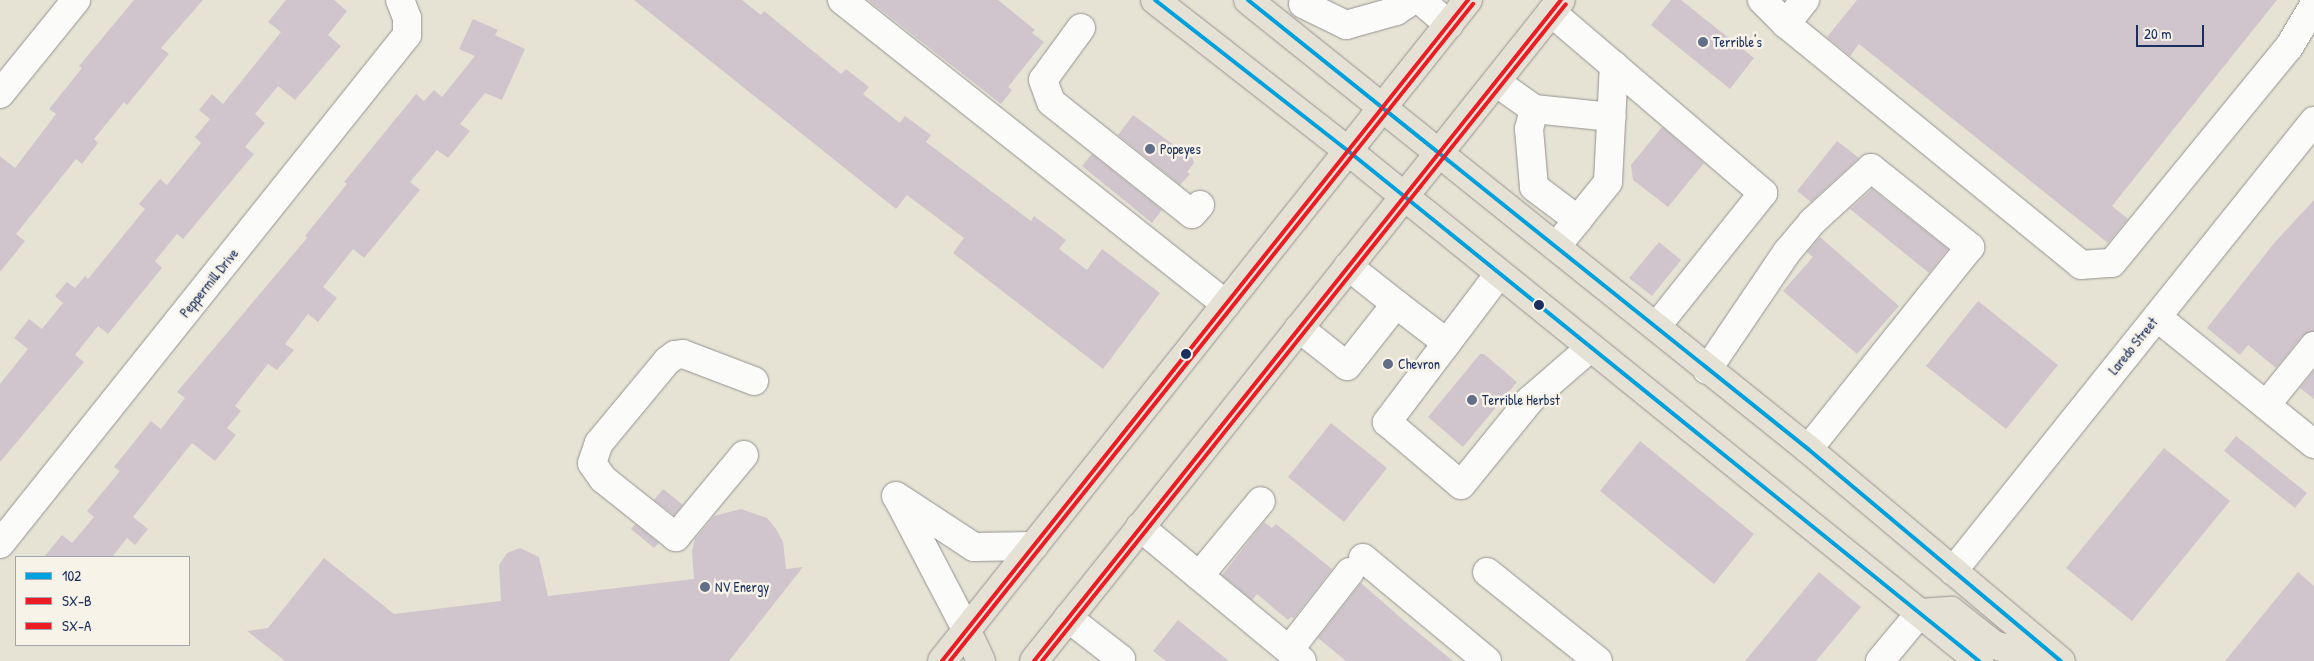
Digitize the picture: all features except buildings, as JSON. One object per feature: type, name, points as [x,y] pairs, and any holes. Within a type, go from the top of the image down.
[{"type":"main road","points":[[1155,0],[1347,150],[1979,661]]},
{"type":"main road","points":[[1248,0],[1656,326],[1707,370],[1808,449],[2061,661]]},
{"type":"main road","points":[[942,661],[1468,0]]},
{"type":"main road","points":[[1034,661],[1556,6]]},
{"type":"main road","points":[[1920,612],[1951,611],[1994,645],[2054,661]]},
{"type":"main road","points":[[966,631],[981,661]]},
{"type":"street","points":[[0,94],[76,0]]},
{"type":"street","points":[[842,0],[1226,304]]},
{"type":"street","points":[[1303,4],[1346,24],[1396,11],[1413,0]]},
{"type":"street","points":[[1420,0],[1449,24]]},
{"type":"street","points":[[1762,0],[1786,24],[2082,265],[2112,263],[2289,47],[2314,5]]},
{"type":"street","points":[[1786,24],[1805,0]]},
{"type":"street","points":[[1556,6],[1614,65],[1763,193],[1656,326]]},
{"type":"street","name":"Peppermill Drive","points":[[0,544],[407,35],[404,9]]},
{"type":"street","points":[[1081,28],[1043,80],[1051,102],[1192,214],[1200,205]]},
{"type":"street","points":[[1556,247],[1608,182],[1614,65]]},
{"type":"street","points":[[1496,82],[1534,109],[1612,117]]},
{"type":"street","points":[[1534,109],[1529,129],[1534,187],[1578,220]]},
{"type":"street","name":"Laredo Street","points":[[1953,571],[2314,121]]},
{"type":"street","points":[[1707,370],[1787,252],[1812,222],[1871,168],[1970,247],[1808,449]]},
{"type":"street","points":[[1348,266],[1447,343]]},
{"type":"street","points":[[1499,274],[1388,422],[1461,485],[1530,400],[1590,348]]},
{"type":"street","points":[[1299,328],[1347,366],[1396,304]]},
{"type":"street","points":[[2157,317],[2314,444]]},
{"type":"street","points":[[2266,405],[2314,346]]},
{"type":"street","points":[[744,455],[676,537],[603,479],[592,463],[599,443],[667,361],[676,355],[683,354],[754,381]]},
{"type":"street","points":[[966,631],[896,496],[974,547],[1034,546]]},
{"type":"street","points":[[1199,576],[1261,501]]},
{"type":"street","points":[[1140,527],[1295,656],[1357,565],[1486,661]]},
{"type":"street","points":[[1487,572],[1598,661]]},
{"type":"street","points":[[1880,661],[1920,612]]},
{"type":"street","points":[[1068,618],[1122,659]]},
{"type":"transit line","name":"102","points":[[1155,0],[1347,150],[1979,661]]},
{"type":"transit line","name":"102","points":[[1248,0],[1808,449],[2061,661]]},
{"type":"transit line","name":"SX-B","points":[[942,661],[1468,0]]},
{"type":"transit line","name":"SX-B","points":[[1034,661],[1561,0]]},
{"type":"transit line","name":"SX-A","points":[[950,661],[1473,4]]},
{"type":"transit line","name":"SX-A","points":[[1042,661],[1566,4]]},
{"type":"place","name":"Terrible's","points":[[1703,42]]},
{"type":"place","name":"Popeyes","points":[[1150,149]]},
{"type":"place","name":"Chevron","points":[[1388,364]]},
{"type":"place","name":"Terrible Herbst","points":[[1472,400]]},
{"type":"place","name":"NV Energy","points":[[705,587]]}]
